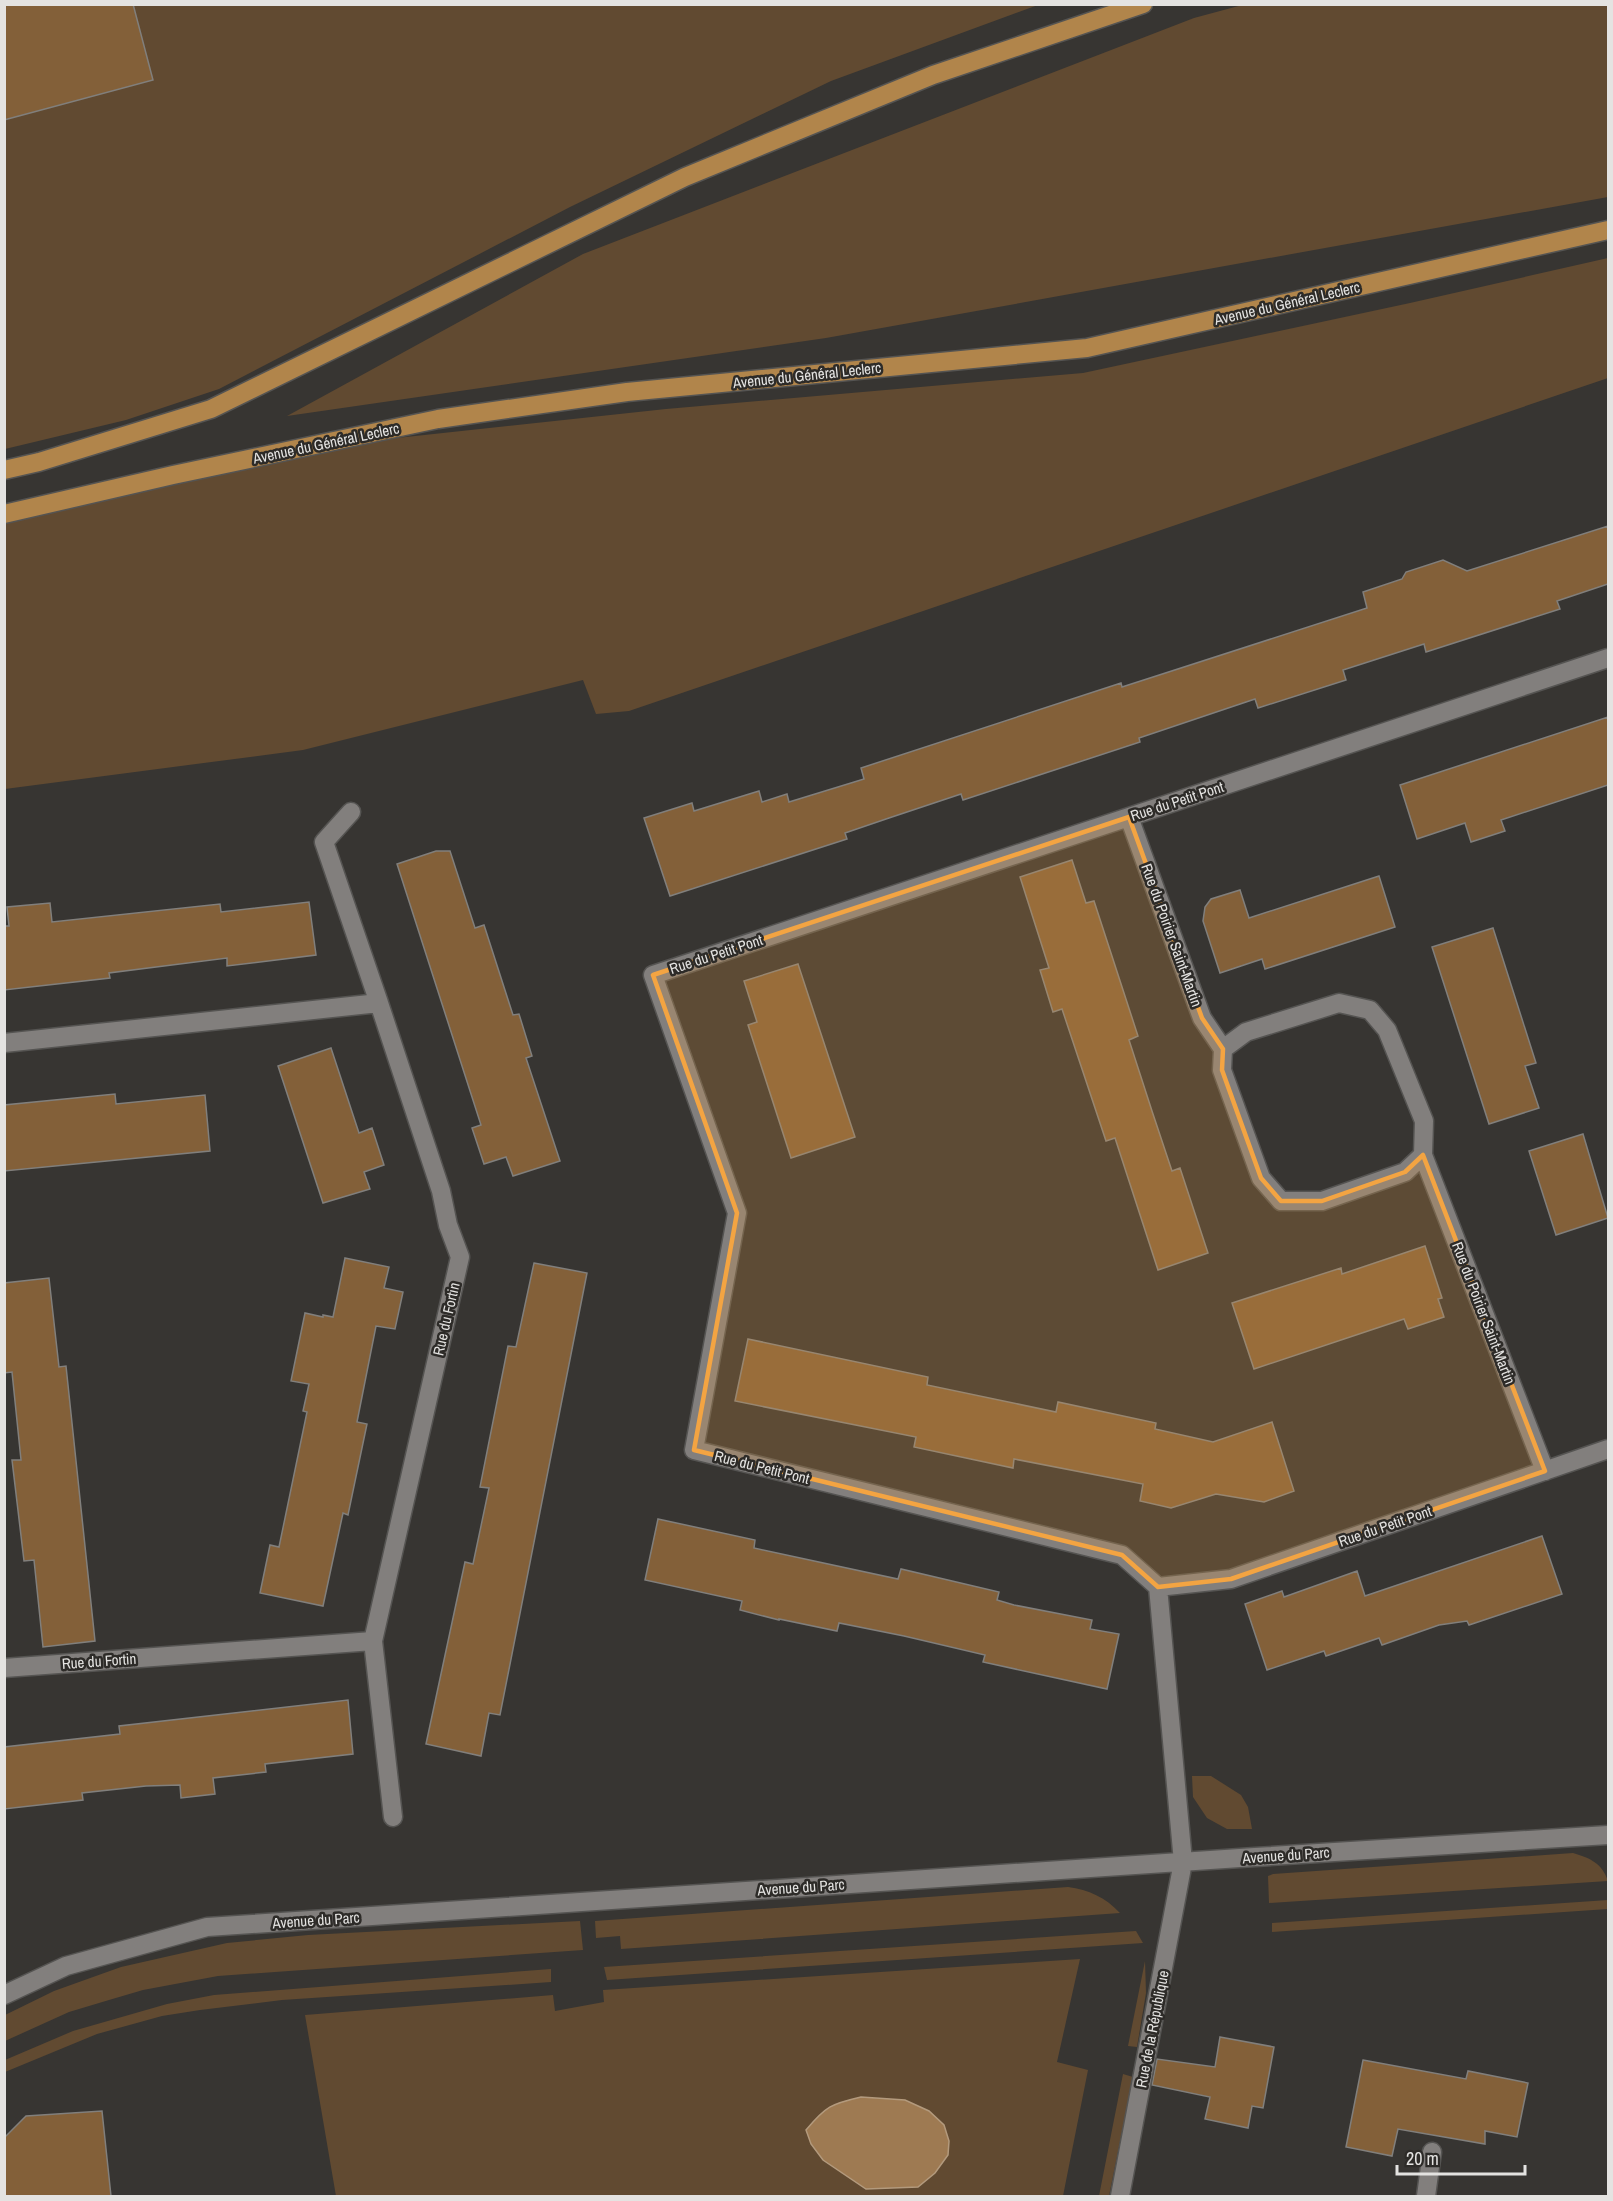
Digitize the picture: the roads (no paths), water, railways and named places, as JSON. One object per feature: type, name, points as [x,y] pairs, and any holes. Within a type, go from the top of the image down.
[{"type":"main road","points":[[4,470],[39,462],[211,409],[686,177],[933,75],[1143,4]]},
{"type":"main road","name":"Avenue du Général Leclerc","points":[[4,514],[173,475],[438,419],[627,392],[1087,348],[1608,230]]},
{"type":"street","name":"Rue du Petit Pont","points":[[1608,658],[653,975],[737,1213],[694,1450],[1122,1555],[1158,1587],[1231,1579],[1608,1449]]},
{"type":"street","name":"Rue du Fortin","points":[[351,812],[324,842],[441,1191],[448,1225],[460,1257],[373,1641],[393,1817]]},
{"type":"street","name":"Rue du Poirier Saint-Martin","points":[[1129,817],[1203,1018],[1223,1049],[1222,1070],[1261,1178],[1281,1201],[1322,1201],[1405,1172],[1423,1155]]},
{"type":"street","points":[[4,1043],[379,1003]]},
{"type":"street","name":"Rue du Poirier Saint-Martin","points":[[1223,1049],[1246,1032],[1340,1003],[1370,1010],[1387,1030],[1424,1121],[1423,1155],[1545,1472]]},
{"type":"street","points":[[1158,1587],[1183,1862]]},
{"type":"street","name":"Rue du Fortin","points":[[4,1668],[373,1641]]},
{"type":"street","name":"Avenue du Parc","points":[[4,1995],[66,1966],[207,1927],[1608,1835]]},
{"type":"street","name":"Rue de la République","points":[[1120,2196],[1183,1862]]},
{"type":"street","points":[[1426,2196],[1432,2152]]}]
